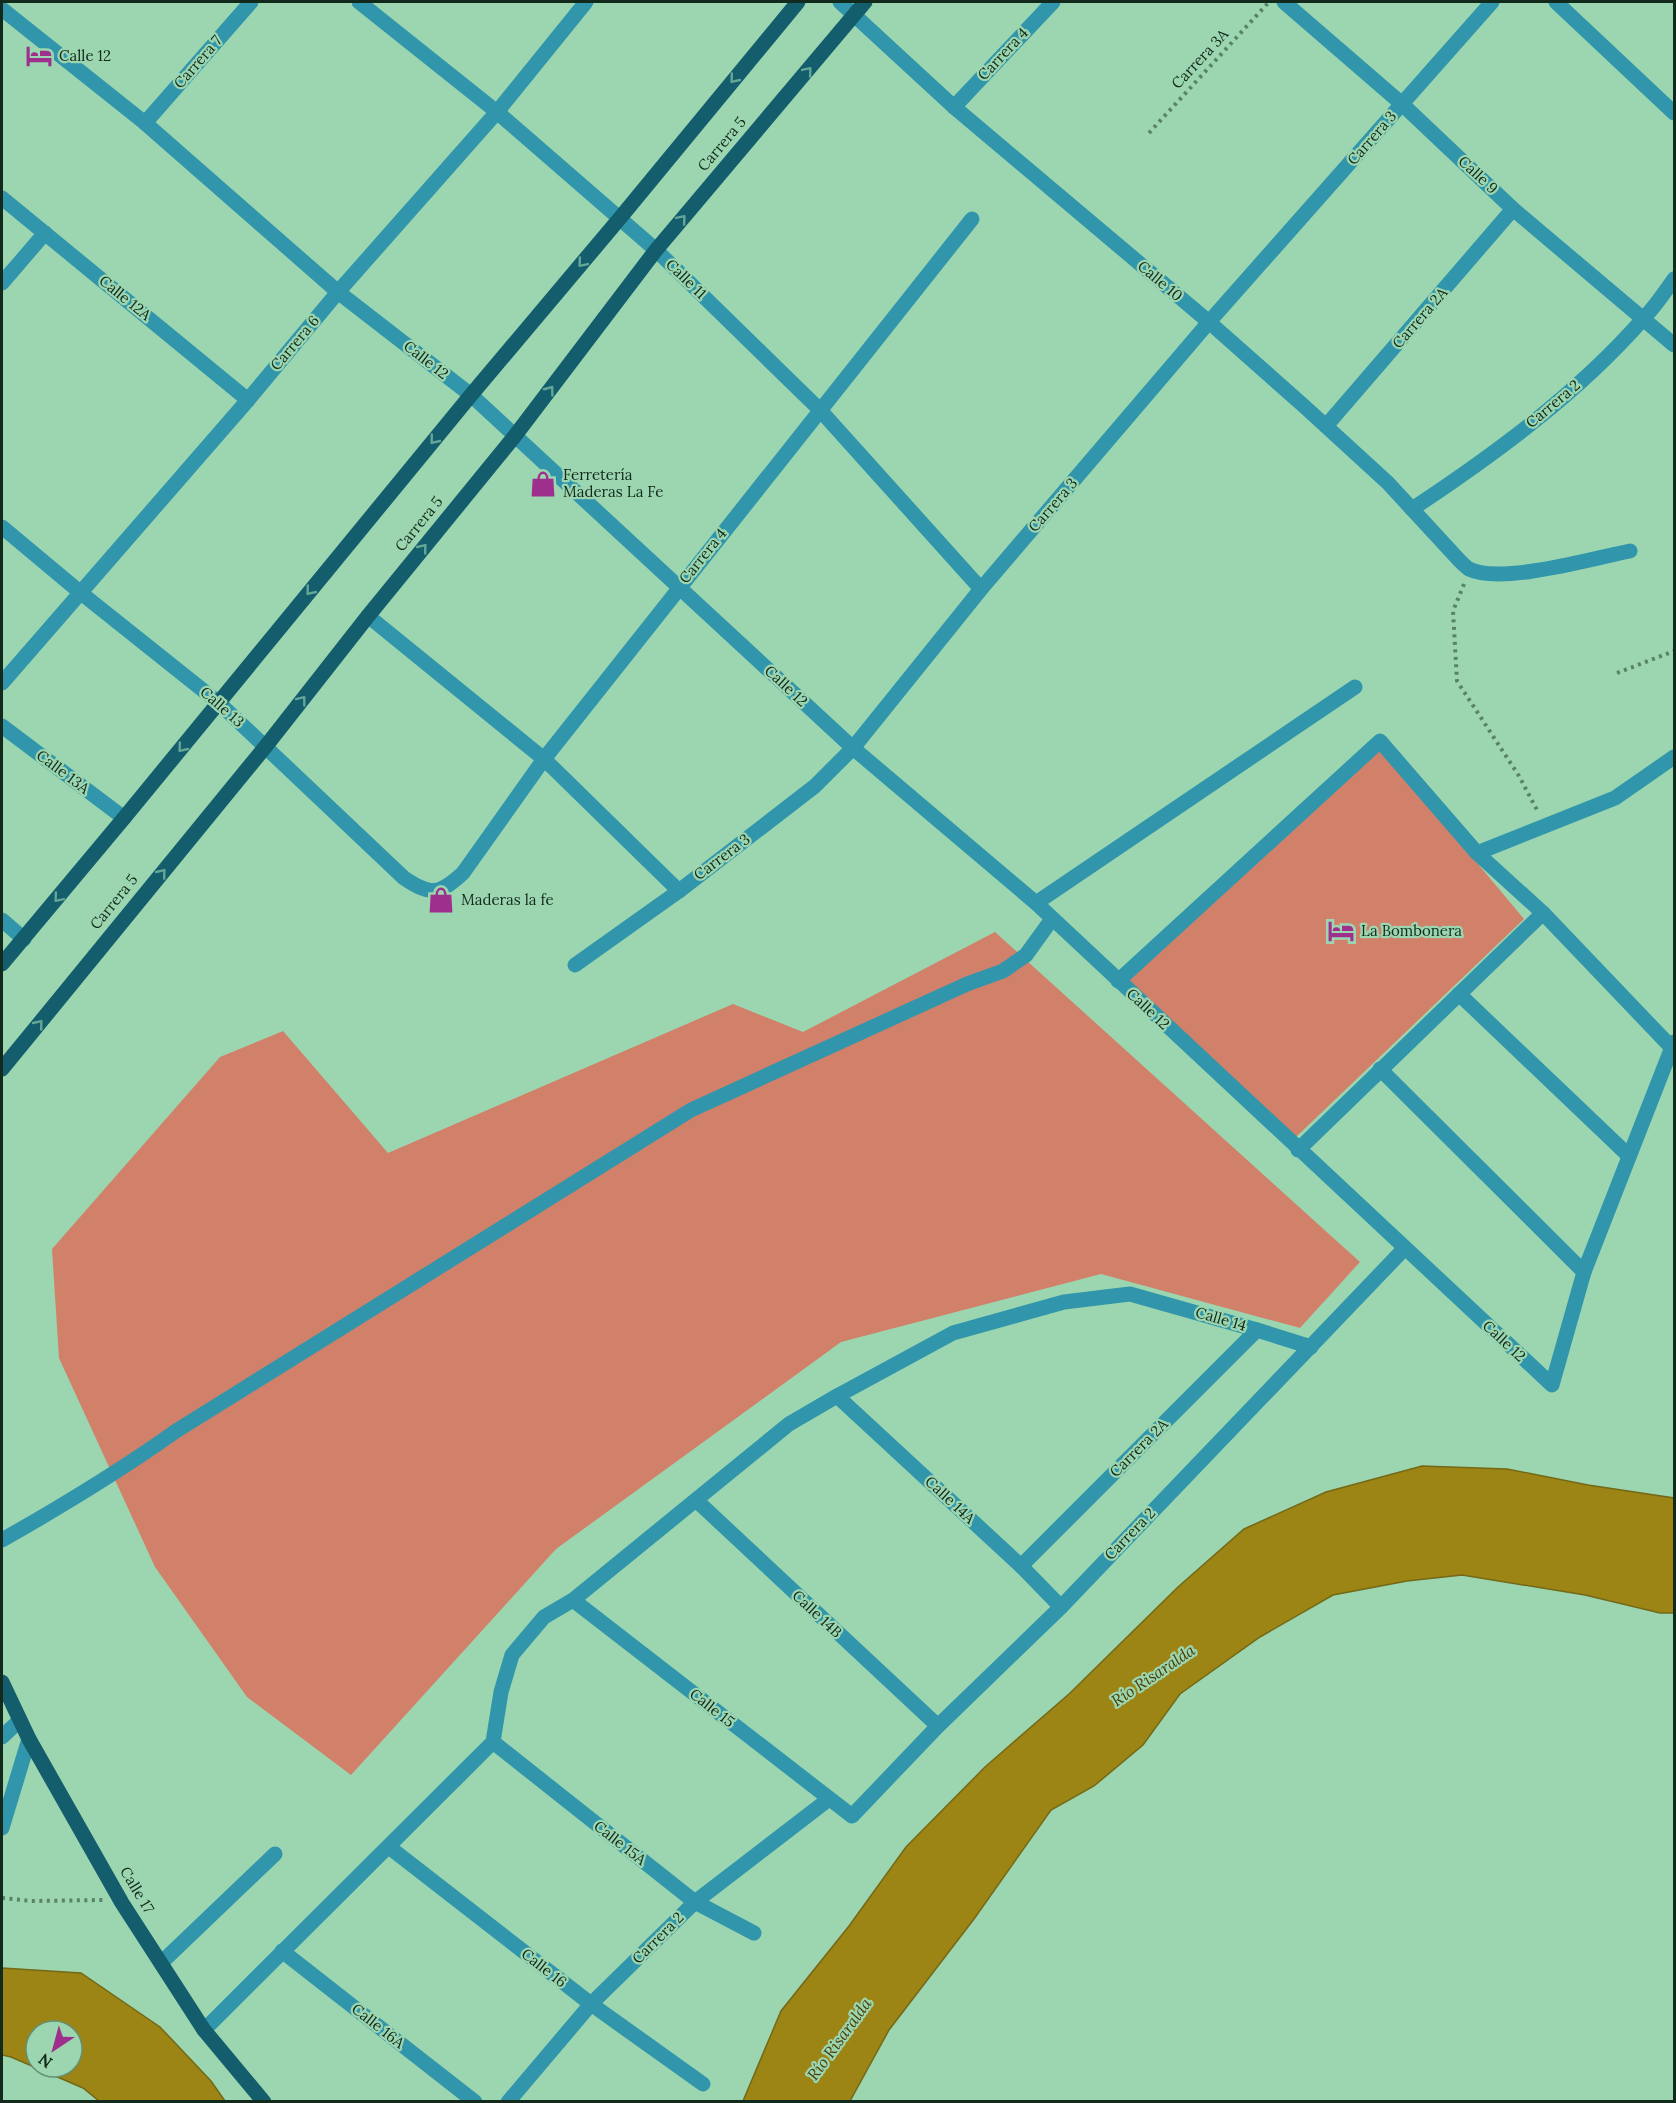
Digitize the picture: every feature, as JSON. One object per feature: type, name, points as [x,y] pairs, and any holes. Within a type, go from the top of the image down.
[{"type":"main road","name":"Carrera 5","points":[[2,964],[471,394],[620,219],[798,2]]},
{"type":"main road","name":"Carrera 5","points":[[2,1069],[266,746],[368,616],[514,437],[656,250],[865,2]]},
{"type":"main road","name":"Calle 17","points":[[2,1682],[29,1739],[122,1903],[204,2030],[264,2102]]},
{"type":"street","name":"Carrera 7","points":[[145,123],[251,2]]},
{"type":"street","name":"Calle 11","points":[[359,2],[497,112],[656,250],[820,410],[981,589]]},
{"type":"street","name":"Carrera 6","points":[[2,683],[248,400],[338,292],[497,112],[586,2]]},
{"type":"street","name":"Calle 10","points":[[840,2],[954,107],[1209,322],[1326,426],[1388,483],[1458,560],[1470,569]]},
{"type":"street","name":"Carrera 4","points":[[954,107],[1053,2]]},
{"type":"street","name":"Calle 9","points":[[1284,2],[1402,104],[1513,209],[1674,345]]},
{"type":"street","name":"Carrera 3","points":[[575,965],[679,891],[815,786],[853,748],[981,589],[1209,322],[1492,2]]},
{"type":"street","points":[[1556,2],[1674,113]]},
{"type":"street","name":"Calle 12","points":[[5,9],[145,123],[338,292],[471,394],[514,437],[680,586],[853,748],[1036,903],[1551,1385],[1584,1272]]},
{"type":"street","name":"Calle 12A","points":[[2,198],[248,400]]},
{"type":"street","name":"Carrera 2A","points":[[1326,426],[1513,209]]},
{"type":"street","name":"Carrera 4","points":[[435,891],[448,886],[463,873],[544,759],[972,219]]},
{"type":"street","points":[[2,283],[45,233]]},
{"type":"street","name":"Carrera 2","points":[[1413,509],[1533,422],[1593,370],[1644,319],[1674,279]]},
{"type":"street","name":"Calle 13","points":[[2,527],[219,703],[404,878],[420,889],[435,891]]},
{"type":"street","points":[[1470,569],[1493,574],[1521,573],[1630,550]]},
{"type":"street","points":[[368,616],[544,759],[679,891]]},
{"type":"street","points":[[1036,903],[1355,687]]},
{"type":"street","name":"Calle 13A","points":[[2,726],[124,818]]},
{"type":"street","points":[[1118,981],[1380,741],[1477,853],[1543,913],[1673,1045],[1584,1272],[1380,1069]]},
{"type":"street","points":[[1477,853],[1615,798],[1674,757]]},
{"type":"street","points":[[1298,1150],[1543,913]]},
{"type":"street","points":[[2,1540],[122,1470],[176,1431],[691,1110],[967,984],[1003,971],[1026,955],[1052,919]]},
{"type":"street","points":[[2,920],[24,939]]},
{"type":"street","points":[[1459,994],[1629,1156]]},
{"type":"street","name":"Carrera 2","points":[[852,1816],[938,1726],[1061,1606],[1404,1249]]},
{"type":"street","name":"Calle 14","points":[[837,1396],[953,1333],[1064,1302],[1130,1294],[1311,1347]]},
{"type":"street","name":"Carrera 2A","points":[[1021,1566],[1257,1330]]},
{"type":"street","points":[[204,2030],[493,1742],[501,1692],[512,1655],[544,1617],[573,1600],[789,1424],[837,1396]]},
{"type":"street","name":"Calle 14A","points":[[837,1396],[1021,1566],[1061,1606]]},
{"type":"street","name":"Calle 14B","points":[[697,1501],[938,1726]]},
{"type":"street","name":"Calle 15","points":[[573,1600],[852,1816]]},
{"type":"street","points":[[2,1737],[20,1720]]},
{"type":"street","points":[[2,1828],[29,1739]]},
{"type":"street","name":"Calle 15A","points":[[493,1742],[694,1902],[754,1933]]},
{"type":"street","name":"Carrera 2","points":[[508,2102],[591,2004],[694,1902],[829,1799]]},
{"type":"street","name":"Calle 16","points":[[389,1847],[591,2004],[703,2084]]},
{"type":"street","points":[[161,1963],[275,1854]]},
{"type":"street","name":"Calle 16A","points":[[282,1951],[475,2102]]},
{"type":"path","name":"Carrera 3A","points":[[1149,133],[1269,2]]},
{"type":"path","points":[[1470,569],[1453,611],[1457,681],[1519,776],[1545,826]]},
{"type":"path","points":[[1617,673],[1674,651]]},
{"type":"path","points":[[2,1898],[31,1901],[105,1900]]},
{"type":"shaded area","points":[[1381,748],[1524,919],[1296,1137],[1123,981]]},
{"type":"shaded area","points":[[995,932],[1360,1262],[1300,1328],[1101,1274],[841,1342],[556,1549],[351,1775],[247,1697],[155,1567],[59,1358],[52,1249],[220,1057],[283,1031],[388,1153],[733,1004],[803,1032]]},
{"type":"water","name":"Río Risaralda","points":[[1422,1466],[1507,1469],[1588,1485],[1674,1498],[1674,1613],[1660,1613],[1585,1595],[1462,1575],[1407,1581],[1333,1595],[1260,1637],[1180,1694],[1143,1745],[1094,1786],[1051,1810],[974,1919],[889,2030],[850,2101],[743,2101],[781,2011],[849,1926],[906,1847],[985,1767],[1069,1694],[1178,1587],[1244,1529],[1326,1492]]},
{"type":"water","points":[[2,1968],[81,1973],[160,2027],[211,2081],[225,2101],[99,2101],[83,2088],[62,2079],[84,2079],[84,2019],[24,2019],[24,2063],[2,2055]]},
{"type":"place","name":"Calle 12","points":[[39,56]]},
{"type":"place","name":"Ferretería Maderas La Fe","points":[[543,484]]},
{"type":"place","name":"Maderas la fe","points":[[441,900]]},
{"type":"place","name":"La Bombonera","points":[[1341,931]]}]
